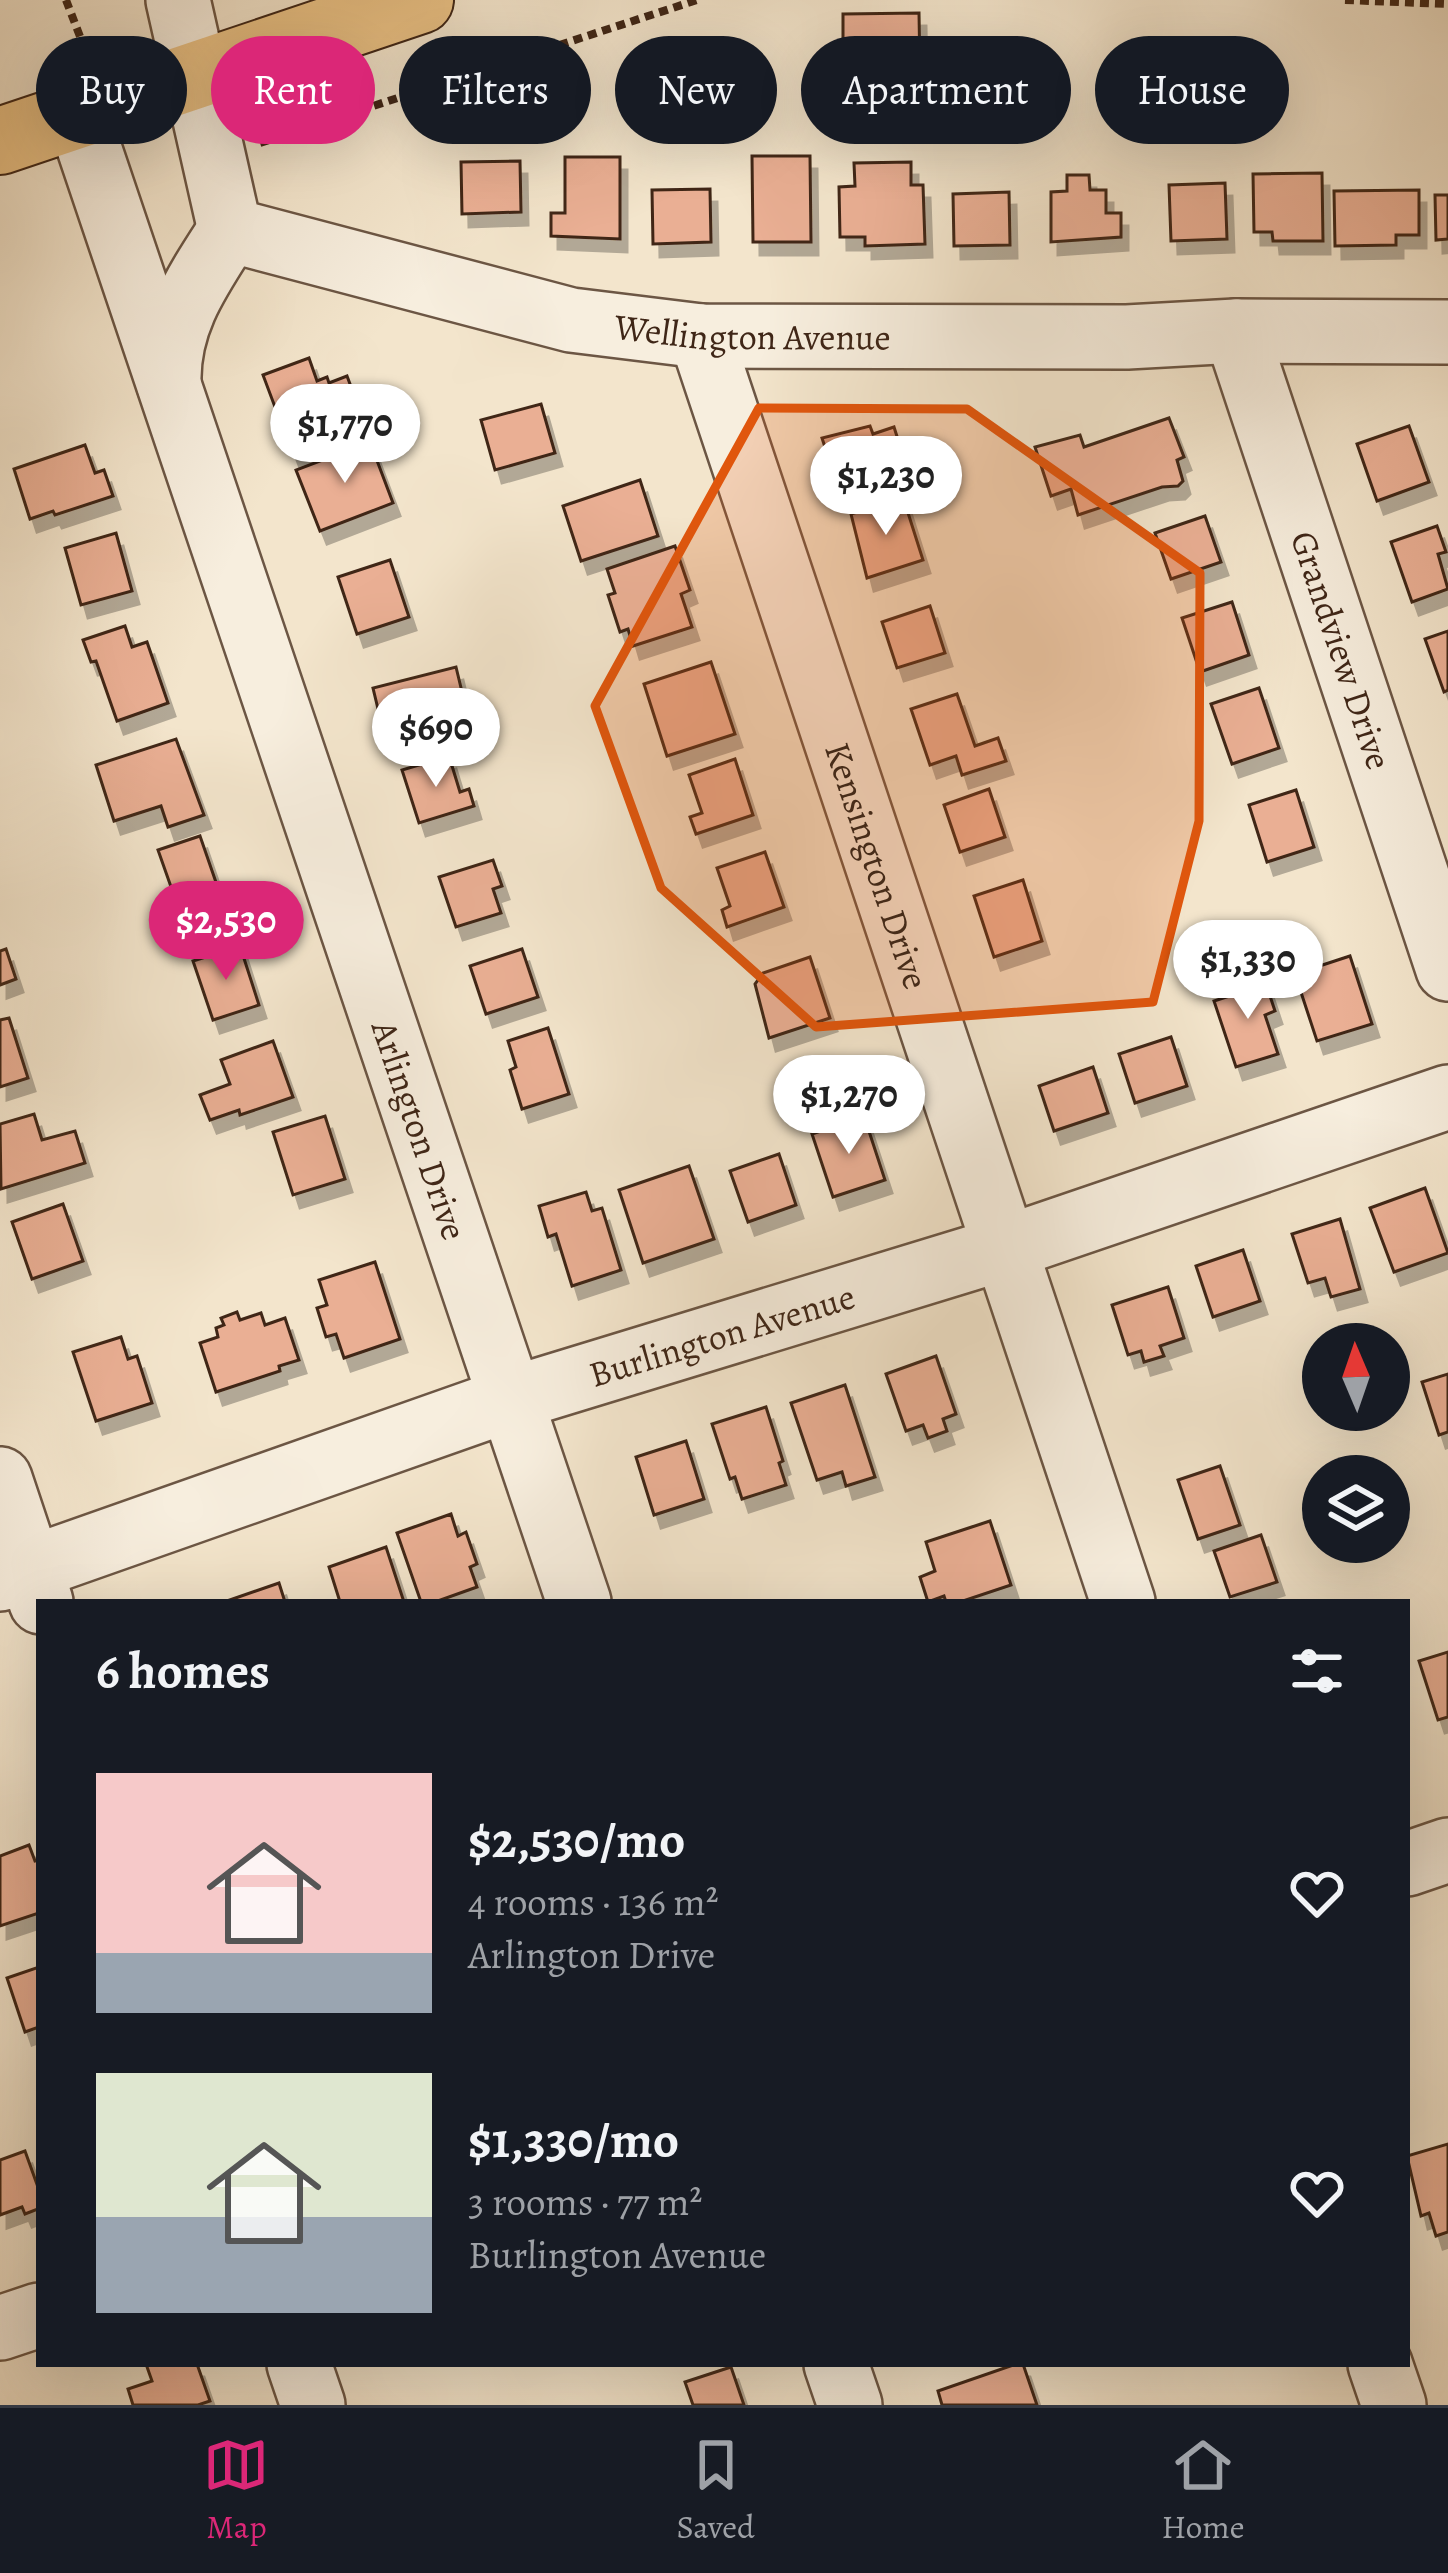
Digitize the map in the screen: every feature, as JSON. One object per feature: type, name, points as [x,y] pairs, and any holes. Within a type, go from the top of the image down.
[{"type":"main road","points":[[187,79],[420,0]]},
{"type":"main road","points":[[0,141],[36,129]]},
{"type":"street","points":[[178,0],[230,230]]},
{"type":"street","name":"Arlington Drive","points":[[88,144],[578,1599]]},
{"type":"street","name":"Arlington Drive","points":[[169,386],[170,349],[178,317],[230,230]]},
{"type":"street","name":"Wellington Avenue","points":[[230,230],[571,320],[701,336],[1127,338],[1236,331],[1448,332]]},
{"type":"street","name":"Grandview Drive","points":[[1236,331],[1448,969]]},
{"type":"street","name":"Kensington Drive","points":[[701,336],[1122,1599]]},
{"type":"street","name":"Burlington Avenue","points":[[24,1583],[511,1399],[1005,1248],[1448,1097]]},
{"type":"street","points":[[0,1479],[24,1583]]},
{"type":"street","points":[[1410,1863],[1448,1850]]},
{"type":"street","points":[[0,2329],[36,2316]]},
{"type":"street","points":[[299,2367],[313,2405]]},
{"type":"street","points":[[837,2367],[850,2405]]},
{"type":"street","points":[[1381,2367],[1394,2405]]},
{"type":"path","points":[[214,158],[697,0]]},
{"type":"path","points":[[1345,0],[1448,4]]},
{"type":"highlighted area","points":[[759,408],[967,409],[1200,573],[1199,821],[1153,1002],[816,1027],[661,888],[595,706]]},
{"type":"building","points":[[919,13],[919,36],[843,36],[843,14]]},
{"type":"building","points":[[752,156],[810,156],[811,242],[753,242]]},
{"type":"building","points":[[565,157],[620,157],[620,239],[551,236],[551,213],[565,213]]},
{"type":"building","points":[[520,161],[521,212],[462,214],[461,162]]},
{"type":"building","points":[[911,162],[911,185],[923,185],[925,244],[865,246],[865,237],[840,237],[839,187],[855,186],[854,163]]},
{"type":"building","points":[[1322,173],[1323,241],[1273,241],[1272,232],[1254,232],[1253,174]]},
{"type":"building","points":[[1067,175],[1089,175],[1090,190],[1106,190],[1106,213],[1121,213],[1121,237],[1051,242],[1051,192],[1067,191]]},
{"type":"building","points":[[1225,183],[1227,239],[1171,241],[1169,185]]},
{"type":"building","points":[[710,189],[711,242],[653,244],[652,190]]},
{"type":"building","points":[[1419,190],[1419,235],[1396,235],[1396,245],[1335,246],[1334,191]]},
{"type":"building","points":[[1009,192],[1010,245],[954,246],[953,194]]},
{"type":"building","points":[[1435,195],[1448,195],[1448,239],[1436,240]]},
{"type":"building","points":[[309,358],[317,381],[327,377],[329,383],[347,376],[366,427],[293,455],[263,375]]},
{"type":"building","points":[[541,404],[555,453],[495,470],[481,420]]},
{"type":"building","points":[[1169,418],[1184,457],[1177,460],[1183,481],[1178,486],[1078,515],[1071,489],[1051,496],[1035,447],[1080,435],[1084,447]]},
{"type":"building","points":[[870,426],[873,434],[894,427],[906,465],[838,487],[822,438]]},
{"type":"building","points":[[1409,426],[1429,482],[1377,501],[1357,444]]},
{"type":"building","points":[[370,442],[393,503],[320,531],[296,470]]},
{"type":"building","points":[[85,445],[95,473],[104,470],[113,496],[30,519],[14,469]]},
{"type":"building","points":[[640,480],[658,536],[581,561],[563,506]]},
{"type":"building","points":[[903,497],[923,560],[867,578],[851,514]]},
{"type":"building","points":[[1205,516],[1221,562],[1171,579],[1155,533]]},
{"type":"building","points":[[1437,526],[1446,552],[1438,554],[1448,589],[1412,602],[1391,542]]},
{"type":"building","points":[[116,533],[132,591],[81,605],[65,548]]},
{"type":"building","points":[[675,546],[690,590],[681,594],[692,627],[633,646],[628,629],[620,632],[608,595],[615,593],[607,569]]},
{"type":"building","points":[[390,560],[409,617],[357,634],[338,577]]},
{"type":"building","points":[[1232,602],[1249,655],[1200,672],[1182,618]]},
{"type":"building","points":[[930,606],[945,653],[897,668],[882,622]]},
{"type":"building","points":[[125,626],[132,647],[147,642],[168,703],[117,721],[96,661],[91,662],[83,640]]},
{"type":"building","points":[[1448,631],[1448,690],[1444,692],[1425,639]]},
{"type":"building","points":[[711,662],[735,734],[667,756],[644,684]]},
{"type":"building","points":[[456,667],[462,692],[438,698],[443,718],[384,734],[373,688]]},
{"type":"building","points":[[1259,688],[1279,748],[1232,764],[1211,704]]},
{"type":"building","points":[[957,694],[975,746],[998,738],[1006,761],[962,775],[956,756],[930,765],[911,709]]},
{"type":"building","points":[[176,739],[204,815],[168,827],[161,806],[114,821],[96,765]]},
{"type":"building","points":[[449,756],[460,792],[469,789],[474,806],[419,823],[402,770]]},
{"type":"building","points":[[735,759],[753,815],[696,834],[690,817],[702,813],[689,775]]},
{"type":"building","points":[[989,789],[1005,837],[960,852],[944,805]]},
{"type":"building","points":[[1296,790],[1314,847],[1267,862],[1249,805]]},
{"type":"building","points":[[200,836],[219,891],[211,893],[218,916],[175,930],[166,904],[176,901],[158,850]]},
{"type":"building","points":[[765,852],[784,907],[727,927],[722,910],[730,906],[717,868]]},
{"type":"building","points":[[493,860],[502,886],[493,889],[501,913],[456,927],[439,877]]},
{"type":"building","points":[[1023,880],[1042,941],[994,957],[974,896]]},
{"type":"building","points":[[240,946],[259,1005],[213,1020],[193,961]]},
{"type":"building","points":[[6,949],[16,979],[0,985],[0,951]]},
{"type":"building","points":[[522,949],[538,997],[486,1014],[470,966]]},
{"type":"building","points":[[1350,956],[1372,1024],[1317,1041],[1295,974]]},
{"type":"building","points":[[810,957],[830,1018],[769,1038],[755,984],[763,973]]},
{"type":"building","points":[[1262,972],[1275,1011],[1265,1015],[1278,1054],[1236,1067],[1214,1001],[1251,989],[1247,977]]},
{"type":"building","points":[[9,1018],[28,1078],[0,1087],[0,1020]]},
{"type":"building","points":[[548,1028],[569,1094],[522,1109],[510,1070],[516,1067],[508,1041]]},
{"type":"building","points":[[1171,1037],[1187,1086],[1135,1103],[1119,1054]]},
{"type":"building","points":[[273,1041],[293,1097],[210,1120],[200,1095],[230,1084],[221,1060]]},
{"type":"building","points":[[1093,1067],[1108,1113],[1054,1131],[1039,1086]]},
{"type":"building","points":[[34,1114],[42,1140],[75,1131],[85,1163],[1,1189],[0,1124]]},
{"type":"building","points":[[325,1116],[345,1179],[293,1195],[273,1132]]},
{"type":"building","points":[[864,1116],[885,1180],[833,1197],[812,1134]]},
{"type":"building","points":[[779,1154],[796,1205],[748,1222],[730,1171]]},
{"type":"building","points":[[689,1166],[714,1239],[643,1263],[619,1190]]},
{"type":"building","points":[[1425,1188],[1448,1253],[1394,1272],[1370,1208]]},
{"type":"building","points":[[586,1192],[592,1211],[602,1208],[621,1270],[572,1286],[556,1234],[548,1237],[539,1206]]},
{"type":"building","points":[[63,1204],[83,1261],[32,1279],[12,1222]]},
{"type":"building","points":[[1340,1219],[1360,1289],[1331,1297],[1325,1278],[1308,1283],[1292,1234]]},
{"type":"building","points":[[1243,1250],[1260,1301],[1213,1317],[1196,1266]]},
{"type":"building","points":[[375,1262],[400,1339],[344,1358],[336,1334],[326,1337],[317,1308],[327,1305],[319,1280]]},
{"type":"building","points":[[1168,1287],[1184,1338],[1160,1346],[1164,1356],[1144,1362],[1141,1351],[1128,1355],[1112,1305]]},
{"type":"building","points":[[237,1312],[240,1320],[261,1313],[265,1325],[285,1318],[299,1360],[216,1392],[200,1343],[218,1337],[216,1328],[224,1325],[221,1318]]},
{"type":"building","points":[[121,1337],[128,1359],[137,1356],[152,1403],[96,1421],[73,1352]]},
{"type":"building","points":[[936,1356],[956,1414],[943,1419],[947,1431],[928,1438],[923,1425],[906,1431],[886,1374]]},
{"type":"building","points":[[1448,1374],[1448,1432],[1439,1435],[1422,1382]]},
{"type":"building","points":[[845,1385],[875,1477],[846,1486],[842,1472],[817,1480],[791,1403]]},
{"type":"building","points":[[766,1407],[786,1485],[742,1499],[735,1477],[730,1479],[712,1424]]},
{"type":"building","points":[[686,1441],[704,1499],[654,1515],[636,1457]]},
{"type":"building","points":[[1220,1466],[1240,1525],[1198,1539],[1178,1480]]},
{"type":"building","points":[[451,1514],[458,1536],[466,1532],[477,1564],[470,1567],[477,1587],[443,1599],[420,1599],[397,1533]]},
{"type":"building","points":[[990,1521],[1011,1585],[969,1599],[927,1599],[920,1577],[935,1571],[926,1542]]},
{"type":"building","points":[[1261,1535],[1277,1582],[1230,1597],[1214,1551]]},
{"type":"building","points":[[386,1547],[403,1599],[339,1599],[329,1567]]},
{"type":"building","points":[[279,1583],[284,1599],[233,1599]]},
{"type":"building","points":[[1448,1652],[1448,1717],[1438,1720],[1419,1661]]},
{"type":"building","points":[[29,1845],[36,1861],[36,1914],[0,1926],[0,1856]]},
{"type":"building","points":[[36,1968],[36,2028],[25,2032],[7,1978]]},
{"type":"building","points":[[1448,2144],[1448,2232],[1436,2236],[1429,2213],[1421,2216],[1410,2155]]},
{"type":"building","points":[[25,2151],[36,2182],[36,2210],[25,2214],[22,2207],[0,2215],[0,2160]]},
{"type":"building","points":[[147,2367],[198,2367],[210,2401],[133,2405],[128,2389],[152,2381]]},
{"type":"building","points":[[731,2367],[744,2405],[693,2405],[685,2382]]},
{"type":"building","points":[[1007,2367],[1024,2367],[1037,2405],[942,2405],[938,2391]]}]
